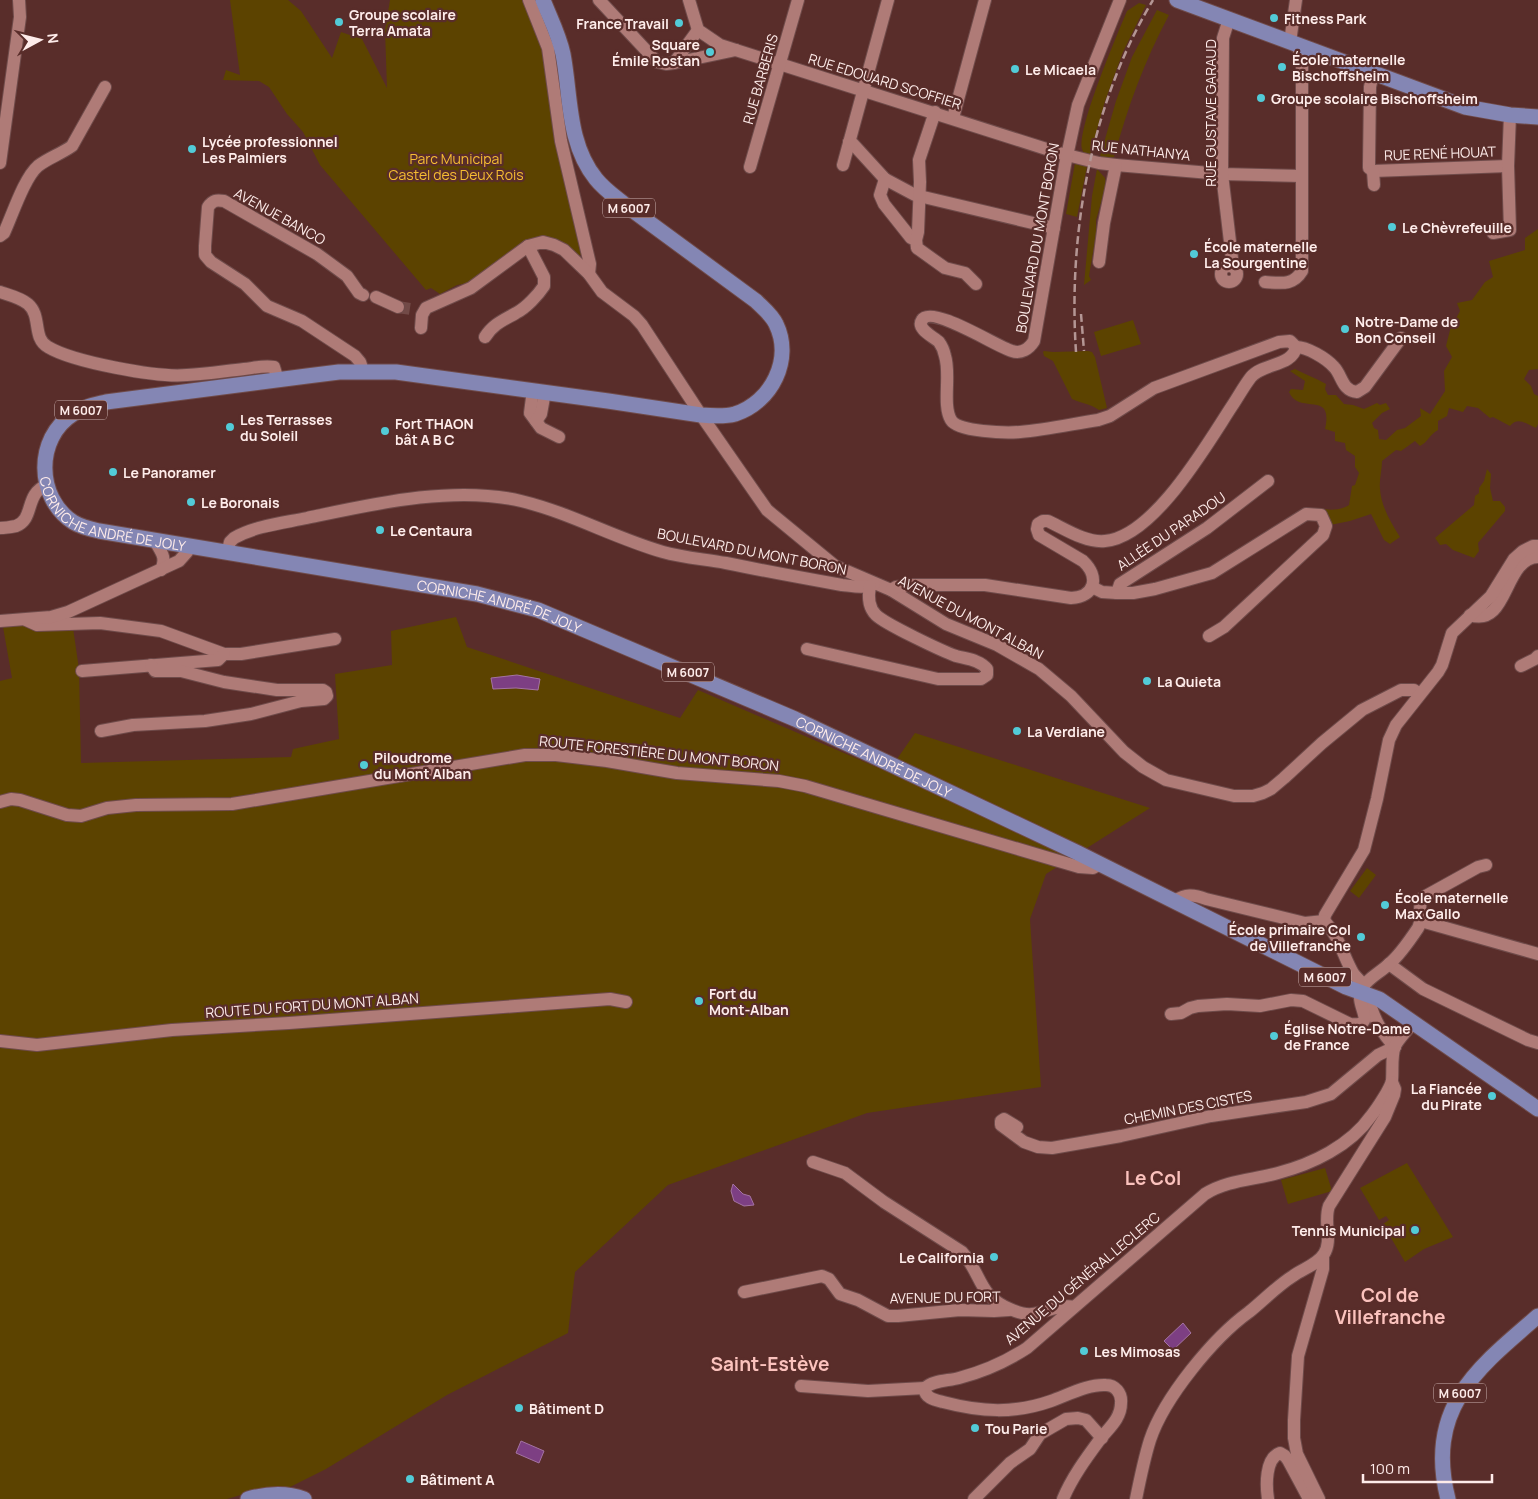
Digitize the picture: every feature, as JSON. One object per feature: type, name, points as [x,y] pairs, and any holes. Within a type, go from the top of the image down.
[{"type":"main road","name":"CORNICHE ANDRÉ DE JOLY","points":[[542,0],[562,52],[574,135],[579,150],[595,178],[605,189],[624,204],[756,301],[776,323],[781,338],[782,358],[772,385],[755,404],[725,416],[701,416],[539,391],[396,372],[363,371],[340,372],[106,402],[72,414],[61,424],[52,437],[46,453],[44,472],[47,485],[58,507],[73,522],[99,531],[477,594],[538,610],[795,718],[1100,864],[1346,987],[1364,991]]},
{"type":"main road","points":[[1177,0],[1201,4],[1229,19],[1465,107],[1510,115],[1538,117]]},
{"type":"main road","name":"M 6007","points":[[1364,991],[1413,1022],[1538,1109]]},
{"type":"main road","name":"M 6007","points":[[1448,1499],[1444,1482],[1442,1456],[1451,1412],[1458,1396],[1490,1357],[1538,1316]]},
{"type":"main road","points":[[248,1499],[272,1494],[292,1495],[304,1499]]},
{"type":"street","points":[[0,163],[20,17],[19,0]]},
{"type":"street","points":[[529,0],[548,48],[561,141],[590,264],[588,274]]},
{"type":"street","points":[[599,0],[657,62],[674,63],[736,50]]},
{"type":"street","points":[[674,63],[698,30],[689,0]]},
{"type":"street","name":"RUE BARBERIS","points":[[750,167],[798,0]]},
{"type":"street","points":[[843,165],[888,0]]},
{"type":"street","points":[[953,118],[985,0]]},
{"type":"street","name":"BOULEVARD DU MONT BORON","points":[[1120,0],[1078,105],[1067,154],[1034,341],[1028,348],[1013,352],[961,326],[934,317],[922,320],[922,328],[939,342],[945,354],[947,362],[948,410],[952,421],[967,428],[1012,432],[1098,420],[1110,416],[1154,388],[1206,368],[1279,342],[1290,341],[1296,347]]},
{"type":"street","points":[[1265,282],[1287,283],[1293,281],[1302,271],[1302,65],[1294,44],[1296,0]]},
{"type":"street","name":"RUE GUSTAVE GARAUD","points":[[1229,19],[1223,38],[1222,174],[1234,267]]},
{"type":"street","name":"RUE EDOUARD SCOFFIER","points":[[698,30],[720,45],[1067,154]]},
{"type":"street","points":[[1373,73],[1370,87],[1369,168],[1373,170],[1374,185]]},
{"type":"street","points":[[0,236],[4,233],[30,176],[42,164],[72,146],[105,87]]},
{"type":"street","points":[[935,112],[919,160],[917,248],[946,268],[965,273],[976,284]]},
{"type":"street","points":[[1493,233],[1510,230],[1508,166],[1510,115]]},
{"type":"street","points":[[849,142],[885,178],[919,197],[1054,228]]},
{"type":"street","name":"RUE NATHANYA","points":[[1067,154],[1099,163],[1116,165],[1222,174],[1302,176]]},
{"type":"street","points":[[1099,262],[1104,222],[1116,165]]},
{"type":"street","name":"RUE RENÉ HOUAT","points":[[1373,170],[1508,166]]},
{"type":"street","points":[[885,178],[880,195],[884,204],[911,238],[916,240]]},
{"type":"street","name":"AVENUE BANCO","points":[[362,295],[347,276],[317,254],[278,231],[224,202],[216,200],[211,202],[208,207],[205,246],[206,255],[211,262],[245,284],[267,306],[302,321],[355,356],[360,362],[363,371]]},
{"type":"street","name":"AVENUE DU MONT ALBAN","points":[[528,246],[543,242],[564,250],[588,274],[602,292],[642,324],[701,416],[767,510],[835,566],[872,585],[891,590],[946,624],[997,645],[1039,669],[1071,696],[1124,752],[1143,767],[1166,780],[1224,794],[1252,796],[1271,789],[1362,710],[1401,690],[1414,690],[1419,694]]},
{"type":"street","points":[[376,297],[410,310],[426,308],[433,303],[471,288],[528,246],[544,277],[544,286],[520,310],[490,329],[485,337]]},
{"type":"street","points":[[0,292],[28,304],[37,319],[39,338],[47,347],[67,354],[96,363],[162,375],[185,376],[274,366],[278,380]]},
{"type":"street","points":[[410,310],[420,328]]},
{"type":"street","points":[[891,590],[896,587],[911,585],[985,585],[1071,598],[1084,596],[1092,587],[1093,578],[1089,566],[1039,535],[1036,529],[1038,524],[1048,521],[1086,539],[1104,542],[1119,538],[1136,528],[1176,488],[1251,377],[1262,368],[1288,360],[1293,356],[1296,347],[1303,347],[1335,367],[1340,380],[1349,389],[1357,392],[1365,388],[1401,338]]},
{"type":"street","points":[[539,391],[530,414],[541,428],[559,437]]},
{"type":"street","points":[[716,437],[725,416]]},
{"type":"street","name":"ALLÉE DU PARADOU","points":[[1092,587],[1102,592],[1117,593],[1120,584],[1207,528],[1268,481]]},
{"type":"street","points":[[0,528],[16,526],[25,519],[34,494],[39,488],[47,485]]},
{"type":"street","name":"BOULEVARD DU MONT BORON","points":[[227,553],[230,542],[234,538],[277,524],[428,496],[474,495],[518,500],[542,507],[571,516],[664,552],[842,585],[872,585]]},
{"type":"street","points":[[1117,593],[1133,593],[1155,589],[1212,573],[1306,514],[1321,515],[1326,526],[1323,536],[1224,627],[1210,636]]},
{"type":"street","points":[[155,541],[164,558],[161,570]]},
{"type":"street","points":[[0,621],[51,617],[68,612],[161,570],[179,560],[186,552],[188,546]]},
{"type":"street","points":[[1488,606],[1514,559],[1523,551],[1533,546],[1538,546]]},
{"type":"street","points":[[1324,921],[1325,915],[1364,850],[1389,740],[1396,725],[1442,666],[1452,633],[1470,615],[1488,606],[1499,604],[1514,574],[1523,561],[1532,557],[1538,557]]},
{"type":"street","points":[[807,649],[938,679],[981,679],[986,675],[987,669],[983,663],[954,655],[891,625],[876,615],[868,597],[872,585]]},
{"type":"street","points":[[26,620],[36,625],[100,623],[161,631],[224,654],[242,654],[335,639]]},
{"type":"street","points":[[82,671],[218,660],[224,654]]},
{"type":"street","points":[[1521,666],[1538,656]]},
{"type":"street","points":[[101,731],[133,725],[205,722],[251,714],[301,701],[324,699],[327,696],[323,690],[277,690],[224,682],[182,671],[156,671],[151,665]]},
{"type":"street","name":"ROUTE FORESTIÈRE DU MONT BORON","points":[[0,802],[11,799],[20,800],[74,816],[88,815],[107,808],[136,805],[232,804],[505,757],[556,754],[677,773],[779,781],[806,786],[1079,867],[1093,868],[1100,864]]},
{"type":"street","points":[[1171,1014],[1181,1014],[1190,1008],[1204,1006],[1227,1004],[1260,1006],[1291,1000],[1303,1001],[1350,1024],[1357,1025],[1361,1023],[1365,1015],[1360,1000],[1364,991],[1418,928],[1421,921],[1420,904],[1422,898],[1486,865]]},
{"type":"street","points":[[1174,901],[1191,895],[1305,923],[1324,921]]},
{"type":"street","points":[[1195,912],[1200,902],[1206,899]]},
{"type":"street","points":[[1324,921],[1336,938],[1386,1038],[1395,1047],[1413,1022]]},
{"type":"street","points":[[1421,921],[1538,954]]},
{"type":"street","points":[[1389,964],[1423,990],[1528,1040],[1538,1042]]},
{"type":"street","name":"ROUTE DU FORT DU MONT ALBAN","points":[[0,1042],[37,1045],[172,1030],[610,999],[626,1002]]},
{"type":"street","name":"AVENUE DU GÉNÉRAL LECLERC","points":[[801,1386],[868,1391],[925,1388],[929,1384],[959,1378],[1014,1356],[1027,1348],[1214,1188],[1231,1182],[1277,1173],[1303,1165],[1331,1151],[1350,1138],[1370,1118],[1392,1082],[1395,1047]]},
{"type":"street","name":"CHEMIN DES CISTES","points":[[1017,1127],[1009,1120],[1004,1119],[1001,1121],[1001,1125],[1004,1128],[1024,1142],[1038,1147],[1052,1148],[1121,1136],[1211,1116],[1306,1102],[1331,1094],[1378,1055],[1395,1047]]},
{"type":"street","points":[[1319,1499],[1297,1454],[1294,1438],[1298,1356],[1323,1269],[1323,1256],[1327,1245],[1326,1212],[1385,1117],[1394,1095],[1392,1082]]},
{"type":"street","name":"AVENUE DU FORT","points":[[813,1162],[845,1173],[884,1202],[962,1252],[970,1261],[989,1297],[1000,1306],[1030,1314],[1067,1306],[1074,1307]]},
{"type":"street","points":[[1136,1499],[1150,1439],[1164,1410],[1188,1375],[1236,1322],[1289,1278],[1317,1262],[1323,1256]]},
{"type":"street","name":"AVENUE DU FORT","points":[[744,1292],[822,1276],[829,1279],[840,1294],[858,1300],[888,1316],[960,1310],[994,1312],[1012,1310]]},
{"type":"street","points":[[925,1388],[927,1396],[934,1399],[969,1409],[991,1411],[1025,1409],[1093,1386],[1106,1385],[1114,1387],[1120,1394],[1122,1401],[1120,1412],[1068,1486],[1063,1499]]},
{"type":"street","points":[[974,1499],[1010,1463],[1030,1449],[1040,1434],[1066,1419],[1078,1418],[1086,1420],[1102,1438]]},
{"type":"street","points":[[1268,1499],[1267,1490],[1271,1460],[1275,1454],[1280,1453],[1288,1460],[1309,1499]]},
{"type":"green space","name":"Parc Municipal Castel des Deux Rois","points":[[230,0],[288,0],[301,11],[332,58],[341,32],[362,39],[387,88],[385,30],[390,0],[524,0],[541,42],[583,253],[577,257],[549,240],[474,282],[457,285],[440,294],[431,288],[426,290],[320,165],[303,132],[287,114],[269,87],[259,81],[223,80],[226,70],[240,75]]},
{"type":"green space","points":[[1139,3],[1146,5],[1123,52],[1105,101],[1089,158],[1082,150],[1082,138],[1091,102],[1127,11]]},
{"type":"green space","points":[[1157,10],[1169,15],[1137,84],[1114,157],[1099,160],[1116,101],[1132,57]]},
{"type":"green space","points":[[1075,163],[1087,166],[1077,217],[1066,214]]},
{"type":"green space","points":[[1097,169],[1105,178],[1106,185],[1096,220],[1096,234],[1089,276],[1091,280],[1084,285],[1092,196]]},
{"type":"green space","points":[[1538,229],[1538,369],[1529,370],[1524,379],[1531,386],[1534,394],[1538,396],[1538,424],[1536,428],[1519,421],[1510,426],[1493,417],[1490,418],[1478,408],[1467,406],[1463,412],[1449,408],[1447,416],[1438,421],[1438,430],[1423,444],[1420,446],[1415,441],[1401,451],[1396,450],[1382,461],[1380,482],[1382,502],[1400,537],[1390,544],[1384,540],[1371,514],[1330,525],[1327,516],[1320,508],[1335,510],[1349,505],[1352,486],[1355,485],[1359,473],[1355,467],[1355,456],[1346,450],[1345,443],[1335,441],[1335,432],[1325,429],[1325,410],[1320,406],[1294,399],[1289,392],[1291,389],[1303,390],[1305,381],[1290,371],[1295,369],[1326,384],[1325,389],[1328,395],[1336,395],[1344,404],[1364,409],[1377,403],[1380,405],[1386,403],[1390,409],[1382,413],[1372,423],[1374,428],[1378,430],[1379,439],[1386,440],[1397,430],[1405,428],[1421,416],[1420,408],[1430,414],[1445,391],[1444,371],[1452,357],[1446,346],[1450,330],[1460,311],[1457,303],[1472,300],[1485,282],[1493,277],[1489,261],[1525,250],[1525,238]]},
{"type":"green space","points":[[1133,320],[1141,344],[1101,356],[1094,332]]},
{"type":"green space","points":[[1044,351],[1092,352],[1095,357],[1107,408],[1099,410],[1072,399],[1053,361],[1044,356]]},
{"type":"green space","points":[[1487,469],[1491,474],[1490,488],[1493,501],[1500,501],[1505,507],[1505,511],[1478,543],[1479,551],[1474,558],[1453,550],[1446,544],[1440,545],[1435,538],[1474,505],[1475,496],[1479,493],[1479,488],[1484,481]]},
{"type":"green space","points":[[456,617],[467,647],[680,718],[698,690],[888,772],[915,733],[1150,808],[1046,874],[1030,919],[1041,1087],[867,1113],[668,1185],[575,1272],[568,1333],[447,1395],[326,1469],[288,1488],[251,1492],[227,1499],[0,1499],[0,681],[12,678],[3,627],[25,625],[73,628],[79,669],[81,763],[291,757],[293,749],[339,739],[335,674],[392,665],[391,631]]},
{"type":"green space","points":[[1367,868],[1376,875],[1359,898],[1350,891]]},
{"type":"green space","points":[[1407,1163],[1453,1237],[1424,1249],[1405,1262],[1383,1224],[1389,1220],[1386,1216],[1379,1220],[1360,1188]]},
{"type":"green space","points":[[1325,1168],[1332,1191],[1288,1204],[1281,1180]]},
{"type":"shaded area","points":[[517,675],[540,679],[538,690],[516,688],[493,689],[491,678]]},
{"type":"shaded area","points":[[733,1184],[743,1194],[750,1196],[754,1205],[744,1206],[734,1201],[731,1191]]},
{"type":"shaded area","points":[[1183,1323],[1191,1333],[1173,1350],[1164,1341]]},
{"type":"shaded area","points":[[521,1441],[544,1451],[539,1463],[516,1453]]},
{"type":"tunnel","points":[[398,307],[411,309]]},
{"type":"railway","points":[[1076,352],[1074,307],[1076,261],[1080,215],[1088,170],[1099,125],[1114,82],[1132,40],[1153,0]]},
{"type":"railway","points":[[1081,314],[1084,351]]},
{"type":"place","name":"Fitness Park","points":[[1274,18]]},
{"type":"place","name":"Groupe scolaire Terra Amata","points":[[339,22]]},
{"type":"place","name":"France Travail","points":[[679,23]]},
{"type":"place","name":"Square Émile Rostan","points":[[710,52]]},
{"type":"place","name":"École maternelle Bischoffsheim","points":[[1282,67]]},
{"type":"place","name":"Le Micaela","points":[[1015,69]]},
{"type":"place","name":"Groupe scolaire Bischoffsheim","points":[[1261,98]]},
{"type":"place","name":"Lycée professionnel Les Palmiers","points":[[192,149]]},
{"type":"place","name":"Le Chèvrefeuille","points":[[1392,227]]},
{"type":"place","name":"École maternelle La Sourgentine","points":[[1194,254]]},
{"type":"place","name":"Notre-Dame de Bon Conseil","points":[[1345,329]]},
{"type":"place","name":"Les Terrasses du Soleil","points":[[230,427]]},
{"type":"place","name":"Fort THAON bât A B C","points":[[385,431]]},
{"type":"place","name":"Le Panoramer","points":[[113,472]]},
{"type":"place","name":"Le Boronais","points":[[191,502]]},
{"type":"place","name":"Le Centaura","points":[[380,530]]},
{"type":"place","name":"La Quieta","points":[[1147,681]]},
{"type":"place","name":"La Verdiane","points":[[1017,731]]},
{"type":"place","name":"Piloudrome du Mont Alban","points":[[364,765]]},
{"type":"place","name":"École maternelle Max Gallo","points":[[1385,905]]},
{"type":"place","name":"École primaire Col de Villefranche","points":[[1361,937]]},
{"type":"place","name":"Fort du Mont-Alban","points":[[699,1001]]},
{"type":"place","name":"Église Notre-Dame de France","points":[[1274,1036]]},
{"type":"place","name":"La Fiancée du Pirate","points":[[1492,1096]]},
{"type":"place","name":"Tennis Municipal","points":[[1415,1230]]},
{"type":"place","name":"Le California","points":[[994,1257]]},
{"type":"place","name":"Les Mimosas","points":[[1084,1351]]},
{"type":"place","name":"Bâtiment D","points":[[519,1408]]},
{"type":"place","name":"Tou Parie","points":[[975,1428]]},
{"type":"place","name":"Bâtiment A","points":[[410,1479]]},
{"type":"district","name":"Le Col","points":[[1153,1178]]},
{"type":"district","name":"Col de Villefranche","points":[[1390,1306]]},
{"type":"district","name":"Saint-Estève","points":[[770,1364]]}]
